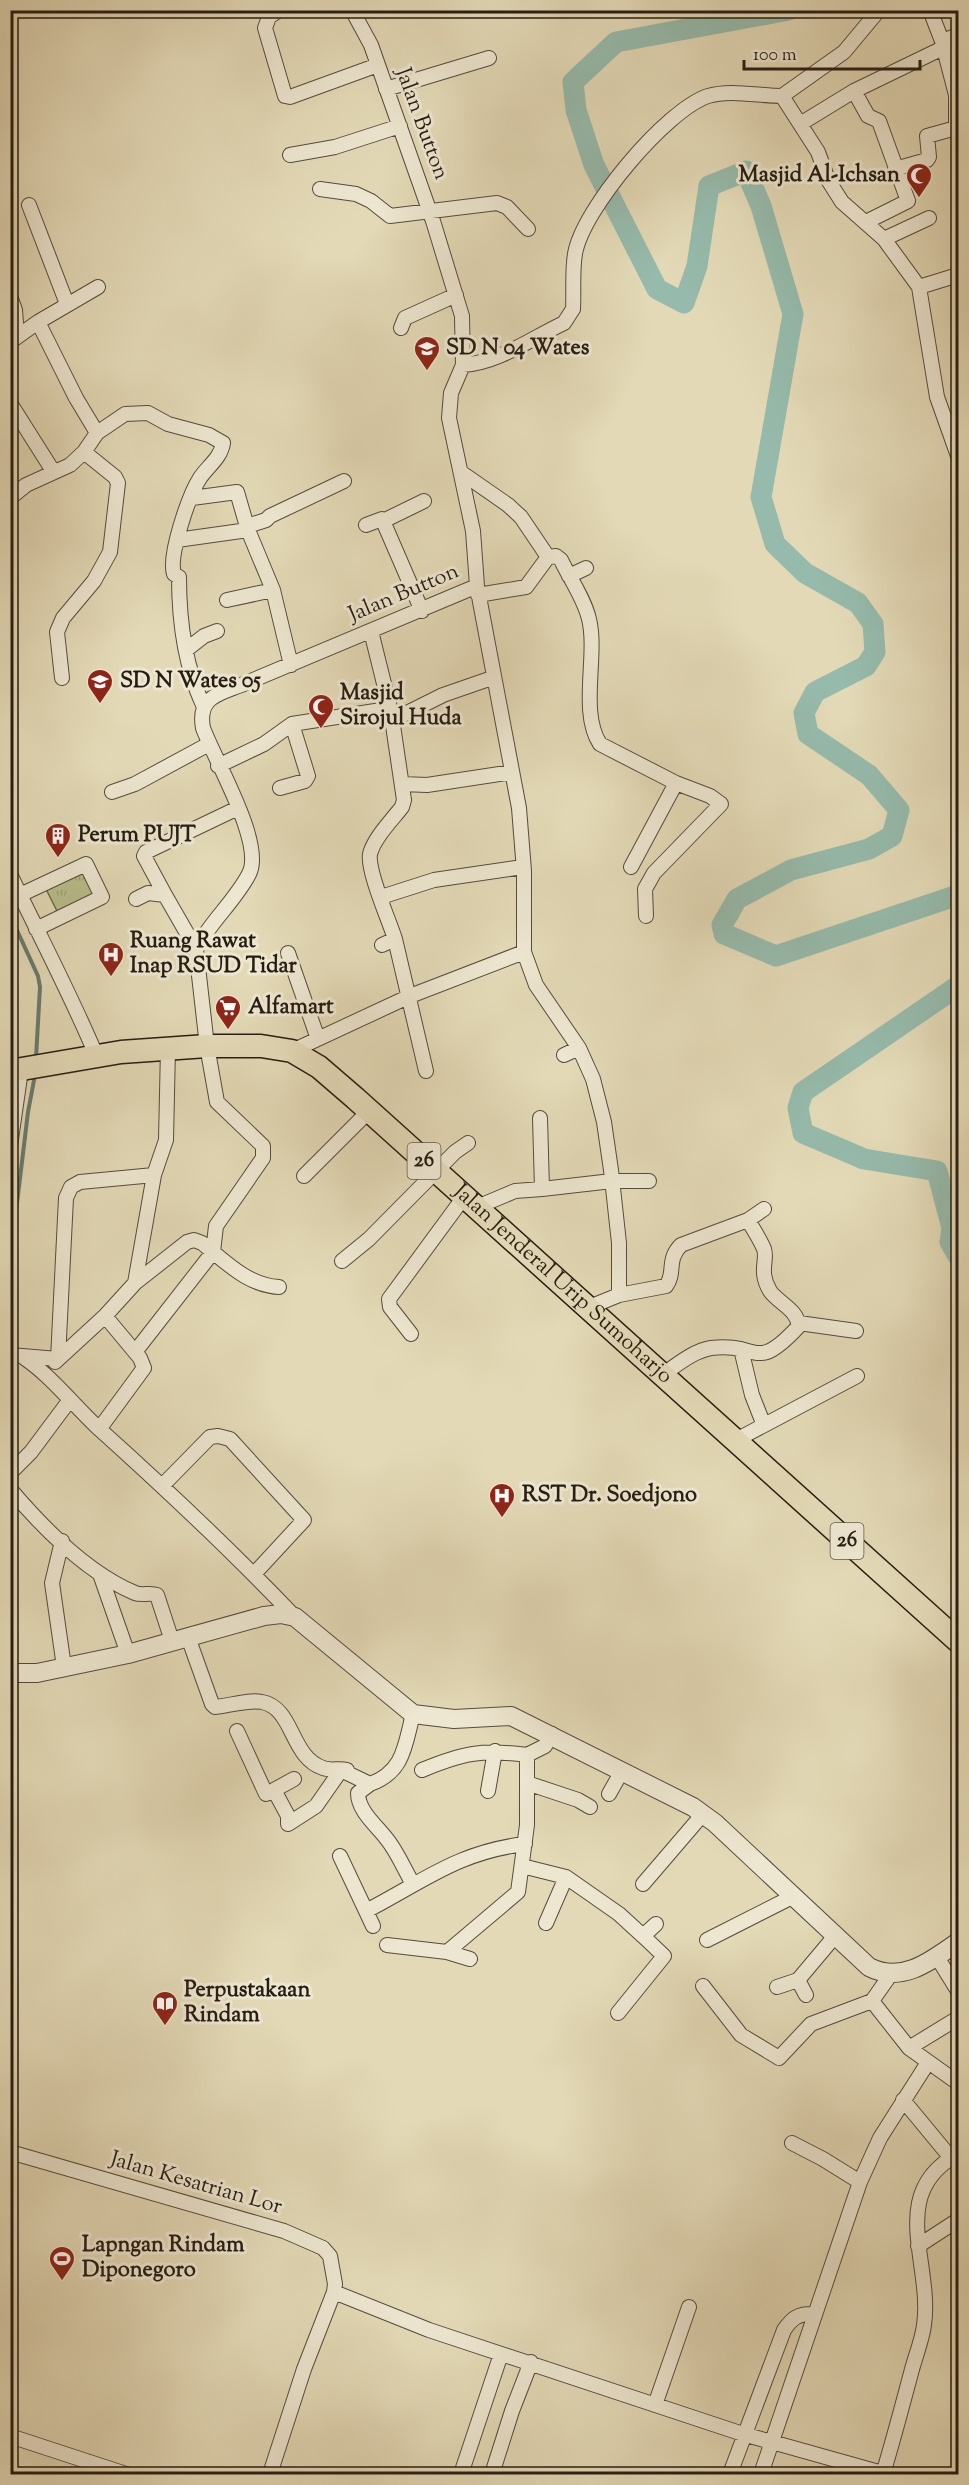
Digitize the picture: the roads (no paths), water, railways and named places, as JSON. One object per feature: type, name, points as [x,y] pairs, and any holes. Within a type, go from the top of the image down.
[{"type":"highway","name":"Jalan Jenderal Urip Sumoharjo","points":[[26,1069],[96,1055],[207,1046],[261,1046],[292,1051],[319,1067],[958,1641]]},
{"type":"street","points":[[279,10],[269,16],[265,28],[285,96],[290,97],[378,65]]},
{"type":"street","name":"Jalan Button","points":[[203,705],[211,699],[291,664],[477,591],[472,531],[449,408],[450,393],[463,365],[462,316],[429,210],[371,45],[352,10]]},
{"type":"street","points":[[463,365],[478,364],[499,356],[564,323],[569,317],[573,309],[575,253],[594,209],[617,181],[625,165],[648,142],[695,102],[710,95],[782,96],[844,52],[879,10]]},
{"type":"street","points":[[895,169],[927,160],[929,157],[927,136],[957,133],[956,95],[944,44],[930,10]]},
{"type":"street","points":[[800,124],[854,91],[958,35]]},
{"type":"street","points":[[386,89],[489,58]]},
{"type":"street","points":[[854,91],[868,116],[879,121],[908,201],[866,222]]},
{"type":"street","points":[[782,96],[818,152],[828,180],[842,202],[884,239],[919,287],[937,397],[958,456]]},
{"type":"street","points":[[290,155],[335,147],[400,126]]},
{"type":"street","points":[[320,189],[356,194],[371,201],[390,216],[497,203],[507,207],[528,229]]},
{"type":"street","points":[[29,205],[67,304]]},
{"type":"street","points":[[884,239],[929,218]]},
{"type":"street","points":[[919,287],[958,274]]},
{"type":"street","points":[[14,339],[67,304],[98,287]]},
{"type":"street","points":[[401,328],[405,318],[456,295]]},
{"type":"street","points":[[10,296],[15,310],[14,339]]},
{"type":"street","points":[[15,310],[35,324],[75,398],[97,433]]},
{"type":"street","points":[[10,403],[53,471]]},
{"type":"street","points":[[10,498],[26,485],[70,465],[84,452],[97,433],[125,414],[141,411],[168,424],[223,443],[222,448],[201,475],[177,540],[172,565],[174,574],[179,577],[179,602],[186,650],[191,676],[203,705],[201,717],[209,744],[251,842],[253,865],[222,915],[196,949]]},
{"type":"street","points":[[62,678],[57,644],[60,625],[106,561],[112,535],[118,483],[116,477],[84,452]]},
{"type":"street","points":[[462,473],[515,511],[548,557]]},
{"type":"street","points":[[177,540],[248,528],[344,481]]},
{"type":"street","points":[[192,498],[237,492],[248,528],[273,590],[291,664]]},
{"type":"street","points":[[366,525],[382,519],[383,521],[424,501]]},
{"type":"street","points":[[383,521],[422,611]]},
{"type":"street","points":[[620,1295],[619,1243],[612,1181],[604,1122],[593,1079],[579,1048],[536,985],[524,952],[524,867],[519,808],[492,678],[477,591],[526,587],[548,557],[556,556],[561,560],[589,618],[592,644],[589,675],[594,735],[600,744],[676,783],[710,796],[721,804],[654,873],[645,889],[646,916]]},
{"type":"street","points":[[569,576],[586,568]]},
{"type":"street","points":[[227,600],[273,590]]},
{"type":"street","points":[[186,650],[204,636],[217,631]]},
{"type":"street","points":[[371,631],[391,717],[402,784],[402,807],[373,846],[370,855],[371,869],[395,939],[426,1071]]},
{"type":"street","points":[[391,717],[442,695],[492,678]]},
{"type":"street","points":[[218,766],[264,744],[292,724],[384,708],[391,717]]},
{"type":"street","points":[[280,788],[305,781],[308,776],[292,724]]},
{"type":"street","points":[[112,792],[135,784],[209,744]]},
{"type":"street","points":[[402,784],[427,784],[512,772]]},
{"type":"street","points":[[630,867],[676,783]]},
{"type":"street","points":[[135,1352],[213,1252],[216,1226],[263,1158],[263,1146],[217,1102],[207,1046],[196,949],[144,856],[146,852],[238,808]]},
{"type":"street","points":[[20,895],[86,864],[102,897],[36,929]]},
{"type":"street","points":[[381,897],[434,880],[524,867]]},
{"type":"street","points":[[10,874],[36,929],[50,950],[96,1055]]},
{"type":"street","points":[[136,899],[148,893],[165,895]]},
{"type":"street","points":[[382,945],[395,939]]},
{"type":"street","points":[[288,952],[318,1039]]},
{"type":"street","points":[[292,1051],[410,996],[524,952]]},
{"type":"street","points":[[135,1283],[154,1175],[166,1140],[168,1048]]},
{"type":"street","points":[[564,1055],[579,1048]]},
{"type":"street","points":[[10,1146],[26,1069]]},
{"type":"street","points":[[304,1176],[369,1111]]},
{"type":"street","points":[[540,1118],[542,1189]]},
{"type":"street","points":[[342,1262],[437,1173],[455,1152],[468,1143]]},
{"type":"street","points":[[58,1359],[68,1192],[80,1182],[154,1175]]},
{"type":"street","points":[[411,1334],[390,1307],[389,1299],[470,1202],[514,1191],[612,1181],[649,1181]]},
{"type":"street","points":[[587,1308],[620,1295],[666,1286],[669,1282],[674,1252],[681,1245],[748,1220],[764,1209]]},
{"type":"street","points":[[748,1220],[765,1251],[762,1271],[767,1286],[799,1323],[856,1331]]},
{"type":"street","points":[[44,1374],[105,1316],[135,1283],[187,1242],[194,1240],[202,1243],[252,1281],[263,1286],[279,1287]]},
{"type":"street","points":[[100,1428],[143,1370],[140,1358],[105,1316]]},
{"type":"street","points":[[662,1375],[704,1351],[741,1349],[761,1355],[772,1352],[799,1323]]},
{"type":"street","points":[[741,1349],[752,1395],[764,1423]]},
{"type":"street","points":[[16,1355],[58,1359]]},
{"type":"street","points":[[16,1355],[44,1374],[69,1401],[254,1574],[295,1617],[413,1714],[454,1719],[511,1716],[552,1734],[703,1814],[869,1967],[891,1974],[906,1973],[937,1957],[958,1942]]},
{"type":"street","points":[[736,1440],[764,1423],[857,1376]]},
{"type":"street","points":[[10,1473],[31,1452],[69,1401]]},
{"type":"street","points":[[162,1486],[210,1437],[230,1439],[304,1520],[254,1574]]},
{"type":"street","points":[[10,1489],[34,1517],[62,1541],[72,1554],[99,1574],[139,1594],[157,1595],[212,1704],[222,1707],[253,1702],[265,1703],[287,1722],[296,1745],[306,1755],[324,1768],[343,1769],[370,1780],[371,1783]]},
{"type":"street","points":[[62,1541],[52,1584],[64,1667]]},
{"type":"street","points":[[99,1574],[128,1654]]},
{"type":"street","points":[[13,1673],[37,1673],[128,1654],[264,1616],[281,1614],[295,1617]]},
{"type":"street","points":[[413,1714],[398,1765],[387,1776],[360,1791],[359,1801],[371,1822],[386,1838],[413,1884]]},
{"type":"street","points":[[237,1731],[267,1794],[294,1779]]},
{"type":"street","points":[[422,1770],[460,1754],[495,1751],[527,1755],[545,1746],[552,1734]]},
{"type":"street","points":[[488,1791],[495,1751]]},
{"type":"street","points":[[447,1952],[518,1892],[525,1844],[527,1755]]},
{"type":"street","points":[[309,1765],[334,1781]]},
{"type":"street","points":[[274,1790],[288,1816],[288,1824],[316,1806],[343,1771],[371,1783]]},
{"type":"street","points":[[609,1794],[622,1771]]},
{"type":"street","points":[[527,1784],[578,1800],[590,1807]]},
{"type":"street","points":[[643,1884],[703,1814]]},
{"type":"street","points":[[366,1911],[463,1858],[496,1848],[525,1844]]},
{"type":"street","points":[[340,1856],[373,1926]]},
{"type":"street","points":[[522,1866],[566,1877],[619,1914],[664,1956],[618,2013]]},
{"type":"street","points":[[546,1923],[566,1877]]},
{"type":"street","points":[[707,1940],[794,1896]]},
{"type":"street","points":[[643,1936],[656,1924]]},
{"type":"street","points":[[777,1987],[798,1980],[835,1936]]},
{"type":"street","points":[[387,1945],[447,1952],[470,1959]]},
{"type":"street","points":[[937,1957],[958,1990]]},
{"type":"street","points":[[703,1986],[741,2035],[779,2058],[811,2024],[872,2001],[891,1974]]},
{"type":"street","points":[[798,1980],[806,1995]]},
{"type":"street","points":[[872,2001],[909,2048],[927,2064],[958,2083]]},
{"type":"street","points":[[909,2048],[958,2018]]},
{"type":"street","points":[[761,2475],[860,2182],[880,2138],[927,2064]]},
{"type":"street","points":[[270,2475],[304,2369],[334,2292],[429,2330],[655,2405],[743,2434],[884,2474],[924,2324],[924,2286],[916,2218],[920,2197],[931,2177],[955,2156],[903,2100]]},
{"type":"street","points":[[792,2143],[860,2182]]},
{"type":"street","name":"Jalan Kesatrian Lor","points":[[10,2152],[284,2230],[310,2241],[330,2256],[334,2292]]},
{"type":"street","points":[[918,2246],[958,2220]]},
{"type":"street","points":[[655,2405],[690,2307]]},
{"type":"street","points":[[730,2475],[743,2434],[784,2330],[790,2321],[798,2316],[814,2314]]},
{"type":"street","points":[[461,2475],[501,2354]]},
{"type":"street","points":[[492,2475],[512,2411],[531,2362]]},
{"type":"street","points":[[10,2436],[126,2475]]},
{"type":"waterway","points":[[789,10],[616,42],[573,82],[576,110],[594,165],[657,289],[684,303],[697,266],[709,186],[746,171],[761,206],[793,314],[761,497],[775,544],[805,573],[858,603],[873,624],[875,652],[866,666],[815,692],[804,713],[808,734],[869,775],[899,810],[892,836],[869,849],[791,870],[737,899],[722,925],[724,934],[776,956],[958,895]]},
{"type":"waterway","points":[[10,915],[38,976],[40,987],[36,1058]]},
{"type":"waterway","points":[[958,986],[803,1092],[798,1108],[803,1133],[864,1159],[937,1171],[952,1228],[950,1242],[958,1256]]},
{"type":"waterway","points":[[10,1261],[28,1112],[35,1075]]},
{"type":"place","name":"Masjid Al-Ichsan","points":[[919,199]]},
{"type":"place","name":"SD N 04 Wates","points":[[427,372]]},
{"type":"place","name":"SD N Wates 05","points":[[100,705]]},
{"type":"place","name":"Masjid Sirojul Huda","points":[[321,730]]},
{"type":"place","name":"Perum PUJT","points":[[58,859]]},
{"type":"place","name":"Ruang Rawat Inap RSUD Tidar","points":[[111,978]]},
{"type":"place","name":"Alfamart","points":[[228,1031]]},
{"type":"place","name":"RST Dr. Soedjono","points":[[502,1519]]},
{"type":"place","name":"Perpustakaan Rindam","points":[[165,2027]]},
{"type":"place","name":"Lapngan Rindam Diponegoro","points":[[62,2282]]}]
